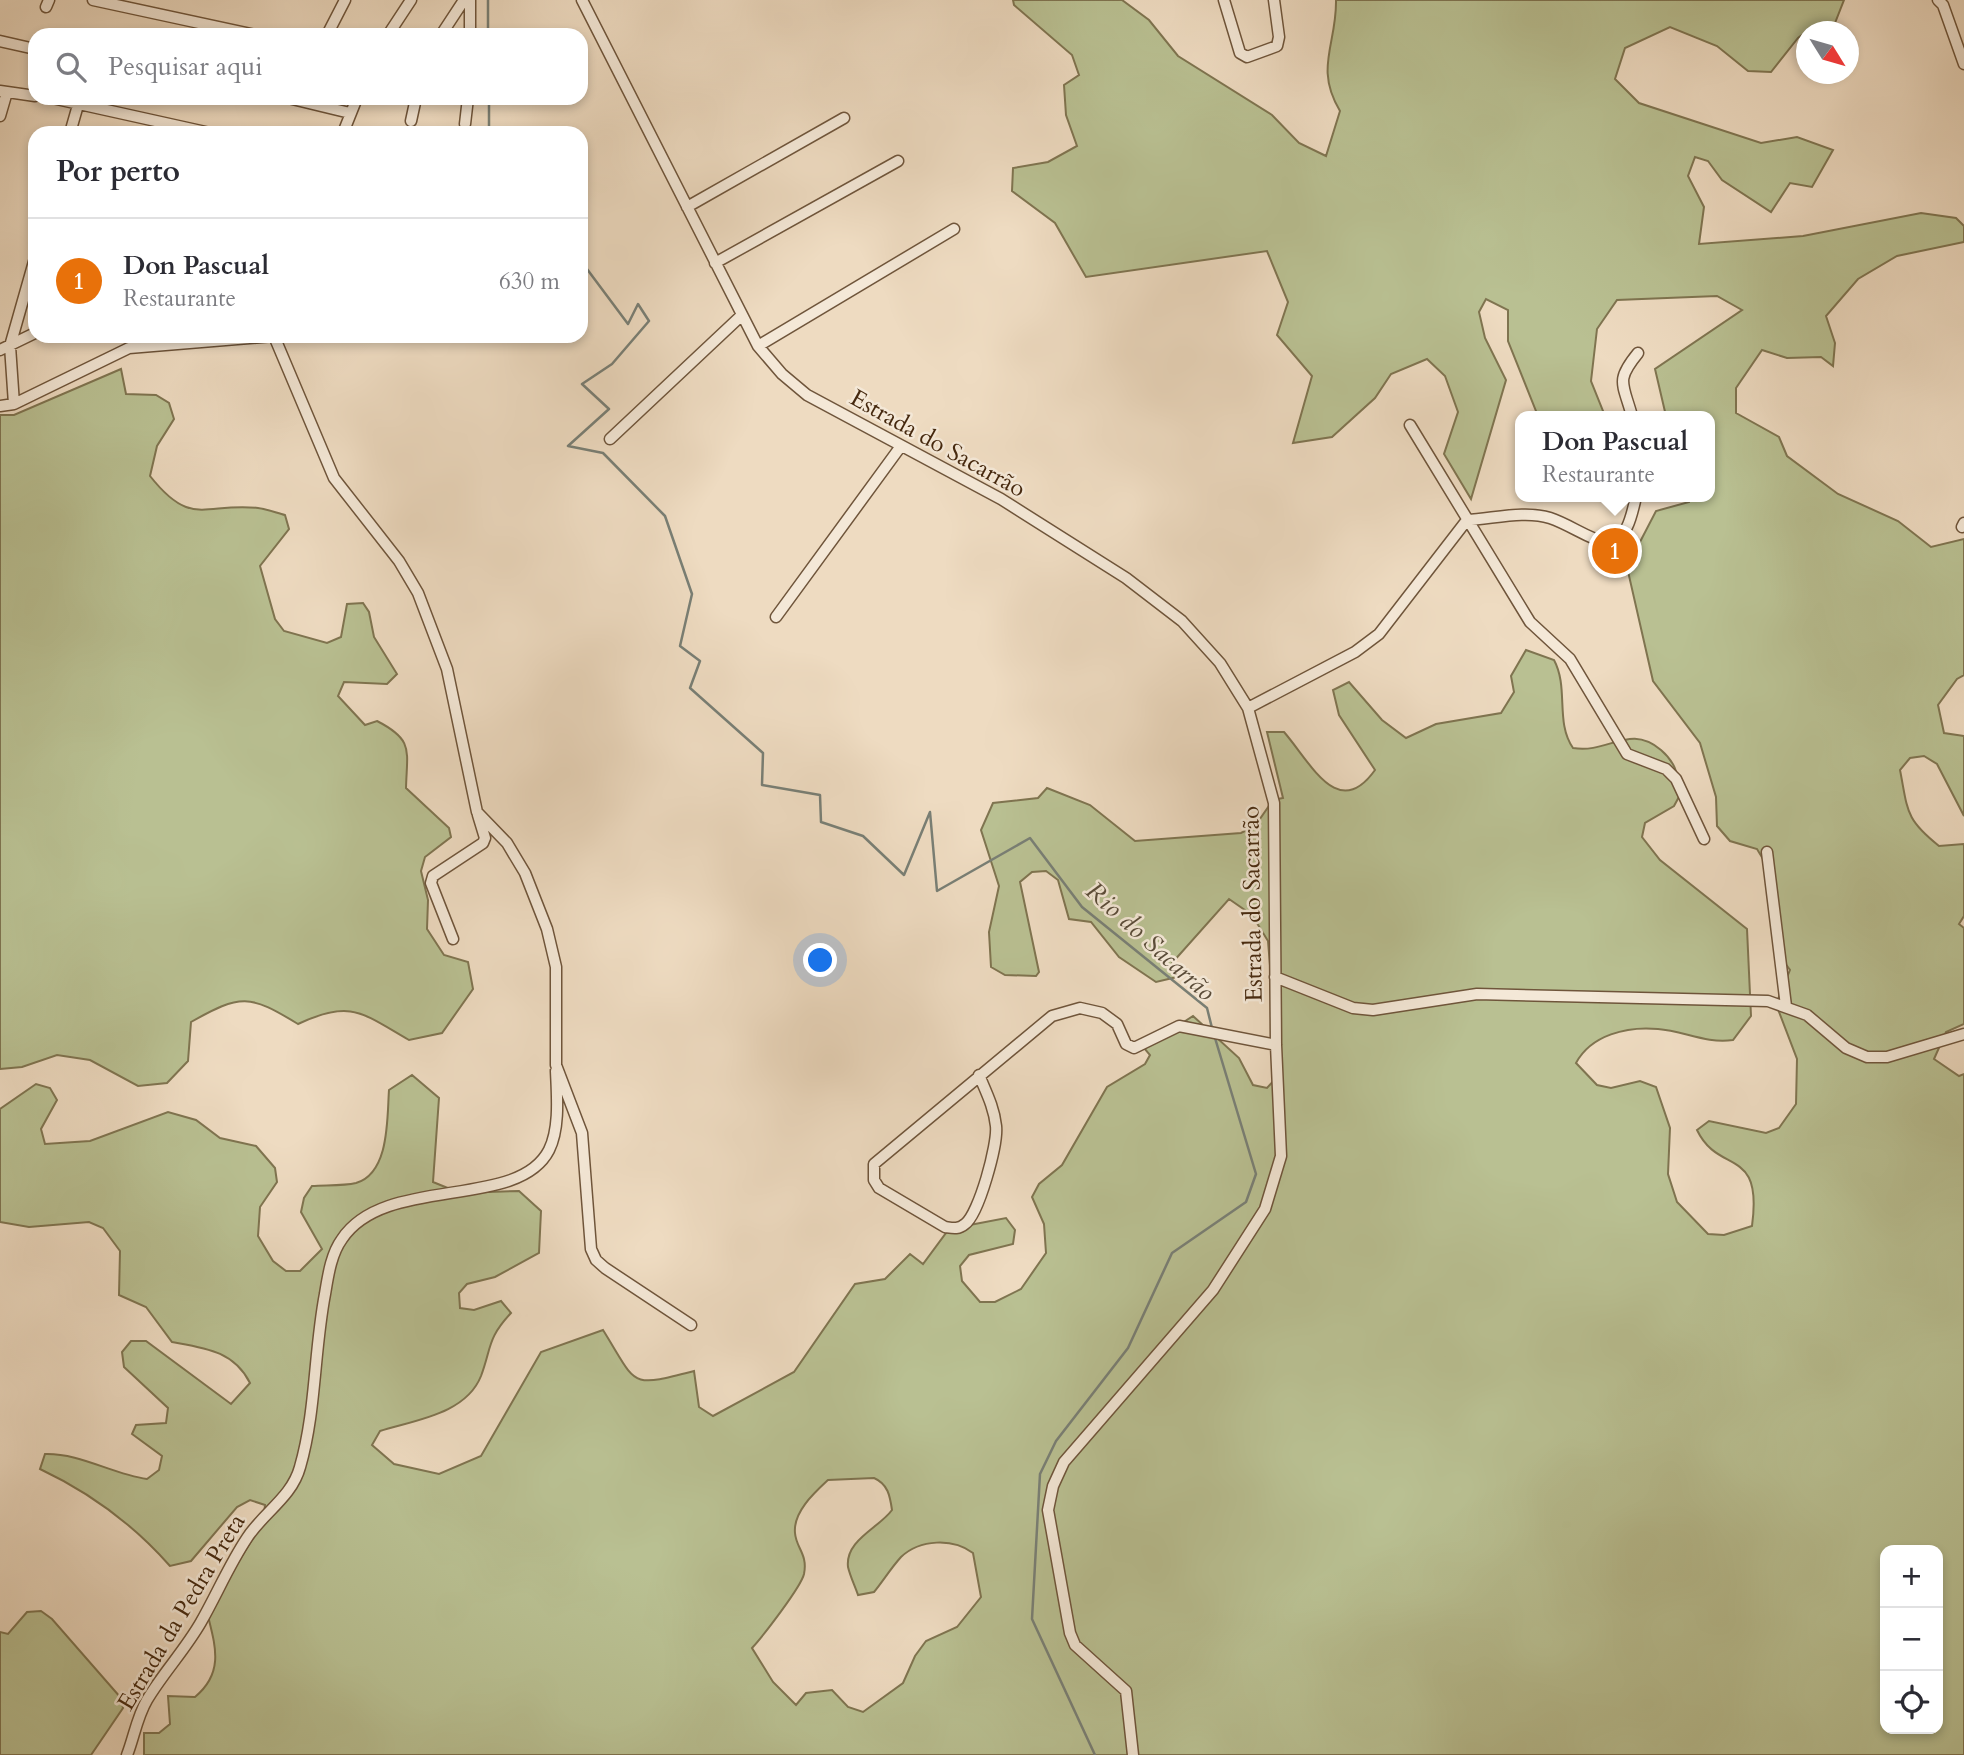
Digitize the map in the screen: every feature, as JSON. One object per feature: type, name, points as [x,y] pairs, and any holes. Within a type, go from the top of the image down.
[{"type":"street","points":[[93,0],[223,28]]},
{"type":"street","points":[[331,28],[345,0]]},
{"type":"street","points":[[393,28],[411,0]]},
{"type":"street","points":[[446,28],[464,0]]},
{"type":"street","points":[[470,0],[470,28]]},
{"type":"street","name":"Estrada do Sacarrão","points":[[582,0],[758,346],[782,374],[807,395],[1001,499],[1126,578],[1182,621],[1220,663],[1248,708],[1274,803],[1276,1045],[1281,1156],[1265,1209],[1213,1290],[1064,1462],[1053,1486],[1048,1510],[1072,1639],[1126,1691],[1133,1755]]},
{"type":"street","points":[[1224,0],[1240,53],[1247,57],[1277,47],[1279,37],[1274,0]]},
{"type":"street","points":[[1942,2],[1964,64]]},
{"type":"street","points":[[0,41],[28,47]]},
{"type":"street","points":[[0,116],[3,91],[28,95]]},
{"type":"street","points":[[72,126],[78,105]]},
{"type":"street","points":[[98,105],[179,126]]},
{"type":"street","points":[[317,105],[350,113]]},
{"type":"street","points":[[345,126],[354,105]]},
{"type":"street","points":[[411,121],[414,105]]},
{"type":"street","points":[[466,124],[467,105]]},
{"type":"street","points":[[687,207],[844,118]]},
{"type":"street","points":[[152,126],[154,120]]},
{"type":"street","points":[[715,263],[898,161]]},
{"type":"street","points":[[758,346],[954,229]]},
{"type":"street","points":[[14,404],[5,348],[28,279]]},
{"type":"street","points":[[610,439],[742,315]]},
{"type":"street","points":[[5,348],[28,336]]},
{"type":"street","points":[[0,406],[14,404],[129,348],[189,343]]},
{"type":"street","points":[[277,343],[334,478],[398,561],[418,593],[434,628],[447,669],[477,812],[485,838],[483,843],[433,876],[431,883],[453,939]]},
{"type":"street","points":[[1631,411],[1622,379],[1624,370],[1638,353]]},
{"type":"street","points":[[1410,425],[1530,622],[1570,659],[1627,754],[1666,769],[1675,779],[1704,839]]},
{"type":"street","points":[[776,617],[901,446]]},
{"type":"street","points":[[1248,708],[1355,652],[1379,634],[1467,520],[1537,515],[1610,544],[1622,538],[1630,523],[1635,502]]},
{"type":"street","name":"Estrada da Pedra Preta","points":[[127,1755],[145,1703],[200,1623],[236,1556],[262,1518],[296,1479],[304,1449],[323,1306],[333,1257],[342,1239],[369,1214],[410,1200],[494,1185],[517,1177],[539,1163],[550,1149],[554,1129],[556,967],[547,929],[525,873],[507,843],[477,812]]},
{"type":"street","points":[[1767,852],[1786,1006]]},
{"type":"street","points":[[1275,977],[1353,1008],[1373,1010],[1477,994],[1768,1001],[1807,1015],[1846,1048],[1867,1057],[1887,1057],[1964,1034]]},
{"type":"street","points":[[979,1075],[993,1106],[997,1130],[991,1160],[980,1196],[967,1224],[956,1229],[944,1227],[879,1188],[874,1180],[874,1164],[979,1075],[1052,1016],[1080,1008],[1102,1013],[1117,1024],[1126,1044],[1134,1048],[1180,1026],[1276,1045]]},
{"type":"street","points":[[556,1065],[582,1133],[590,1249],[596,1261],[691,1325]]},
{"type":"green space","points":[[1013,0],[1122,0],[1149,20],[1178,56],[1272,115],[1299,143],[1326,156],[1340,111],[1332,96],[1328,69],[1336,0],[1844,0],[1836,21],[1796,21],[1796,41],[1771,72],[1748,71],[1717,46],[1670,27],[1625,48],[1615,79],[1639,103],[1761,143],[1797,137],[1833,150],[1812,187],[1790,183],[1771,212],[1722,180],[1708,161],[1695,157],[1688,176],[1704,207],[1699,244],[1803,236],[1921,213],[1956,218],[1964,226],[1964,242],[1897,256],[1858,279],[1826,316],[1835,343],[1833,366],[1821,357],[1787,358],[1762,350],[1736,388],[1736,413],[1779,437],[1787,456],[1838,494],[1898,521],[1931,547],[1964,539],[1964,675],[1957,679],[1938,705],[1944,733],[1964,736],[1964,816],[1937,764],[1924,756],[1910,758],[1900,770],[1907,805],[1920,828],[1939,846],[1964,844],[1964,916],[1959,924],[1964,928],[1964,1024],[1946,1032],[1934,1059],[1959,1076],[1964,1074],[1964,1755],[144,1755],[144,1733],[159,1733],[170,1724],[168,1696],[195,1697],[211,1678],[215,1647],[207,1612],[263,1522],[265,1505],[250,1500],[237,1507],[191,1561],[170,1566],[126,1523],[94,1499],[40,1469],[45,1454],[71,1457],[147,1479],[159,1470],[162,1456],[132,1434],[136,1425],[166,1423],[168,1408],[124,1367],[122,1352],[131,1341],[146,1341],[231,1404],[250,1383],[236,1364],[227,1358],[207,1349],[172,1342],[146,1307],[119,1295],[120,1251],[103,1228],[89,1222],[29,1227],[0,1222],[0,1109],[36,1084],[50,1088],[57,1100],[41,1129],[45,1144],[90,1141],[168,1112],[196,1120],[220,1138],[256,1146],[275,1168],[277,1182],[260,1207],[258,1236],[273,1261],[286,1271],[300,1271],[322,1249],[301,1212],[304,1198],[312,1186],[356,1183],[367,1177],[375,1168],[381,1156],[387,1129],[389,1090],[412,1075],[439,1098],[433,1182],[460,1193],[519,1191],[541,1211],[539,1253],[495,1277],[467,1284],[459,1293],[460,1308],[474,1310],[501,1301],[511,1313],[494,1336],[474,1389],[464,1399],[438,1414],[380,1431],[372,1445],[394,1464],[439,1474],[481,1456],[541,1352],[603,1330],[630,1372],[637,1378],[657,1380],[694,1371],[699,1407],[713,1416],[794,1372],[855,1284],[885,1279],[910,1254],[923,1264],[949,1229],[1006,1218],[1015,1230],[1013,1244],[969,1255],[960,1266],[962,1281],[980,1302],[995,1302],[1021,1289],[1046,1253],[1044,1224],[1032,1197],[1039,1184],[1062,1165],[1107,1087],[1145,1064],[1150,1055],[1144,1048],[1193,1016],[1239,1058],[1253,1085],[1267,1088],[1279,1075],[1268,941],[1252,915],[1229,899],[1172,963],[1177,977],[1156,982],[1119,957],[1091,922],[1069,919],[1058,880],[1046,871],[1032,872],[1020,882],[1039,972],[1036,976],[1005,975],[991,967],[989,932],[999,886],[981,830],[993,803],[1038,798],[1047,788],[1090,805],[1135,841],[1241,833],[1255,826],[1273,800],[1283,798],[1267,732],[1284,732],[1326,782],[1337,789],[1349,790],[1362,785],[1375,770],[1339,715],[1333,690],[1349,682],[1382,720],[1406,738],[1436,724],[1501,713],[1514,692],[1511,676],[1526,650],[1554,660],[1561,682],[1565,727],[1573,748],[1586,749],[1639,739],[1650,742],[1670,759],[1681,793],[1674,806],[1645,823],[1642,837],[1660,860],[1747,929],[1751,1016],[1733,1040],[1704,1039],[1668,1030],[1634,1029],[1600,1039],[1583,1053],[1576,1063],[1597,1085],[1611,1088],[1640,1081],[1656,1087],[1670,1128],[1668,1174],[1677,1202],[1708,1234],[1724,1235],[1752,1226],[1754,1201],[1751,1183],[1745,1172],[1716,1153],[1697,1130],[1709,1121],[1766,1133],[1779,1128],[1796,1104],[1797,1059],[1776,1004],[1790,970],[1778,954],[1772,874],[1757,849],[1730,841],[1717,826],[1716,797],[1700,743],[1653,681],[1627,567],[1656,511],[1689,502],[1715,502],[1715,411],[1665,411],[1655,369],[1742,310],[1717,296],[1617,300],[1597,329],[1591,381],[1603,411],[1536,411],[1508,341],[1508,310],[1486,299],[1479,312],[1485,338],[1506,380],[1471,499],[1444,454],[1458,412],[1445,376],[1427,359],[1391,374],[1375,398],[1332,437],[1293,443],[1312,376],[1277,335],[1288,302],[1267,251],[1086,277],[1055,223],[1012,191],[1013,168],[1048,162],[1077,146],[1066,115],[1064,85],[1079,75],[1072,55],[1014,5]],"holes":[[[874,1478],[885,1487],[892,1510],[857,1542],[848,1558],[848,1567],[858,1595],[874,1592],[897,1561],[909,1551],[927,1544],[946,1543],[973,1553],[981,1597],[957,1627],[926,1641],[915,1656],[903,1683],[863,1712],[848,1707],[832,1690],[806,1693],[796,1705],[773,1682],[752,1648],[789,1600],[804,1574],[803,1556],[795,1533],[797,1518],[828,1480]]]},
{"type":"green space","points":[[121,369],[126,394],[156,395],[169,403],[174,419],[157,446],[150,476],[177,503],[200,510],[258,508],[285,515],[289,529],[260,566],[275,619],[284,631],[327,643],[341,637],[347,604],[363,603],[369,612],[374,637],[397,674],[387,684],[344,682],[338,696],[365,725],[377,721],[403,741],[407,755],[406,788],[449,828],[451,837],[425,857],[421,871],[428,900],[427,929],[444,955],[468,962],[473,989],[442,1033],[409,1040],[367,1016],[344,1011],[316,1016],[298,1024],[268,1007],[245,1001],[222,1006],[191,1022],[188,1061],[167,1083],[138,1086],[90,1060],[57,1055],[22,1067],[0,1069],[0,415],[14,415]]},
{"type":"green space","points":[[41,1611],[52,1619],[121,1698],[123,1708],[91,1755],[0,1755],[0,1632],[8,1634],[27,1612]]},
{"type":"waterway","name":"Rio do Sacarrão","points":[[488,0],[488,28]]},
{"type":"waterway","name":"Rio do Sacarrão","points":[[489,105],[489,126]]},
{"type":"waterway","name":"Rio do Sacarrão","points":[[588,270],[628,324],[638,304],[649,321],[612,364],[582,384],[609,409],[568,446],[603,453],[665,516],[692,594],[680,646],[700,661],[690,688],[763,753],[762,785],[820,795],[821,822],[863,836],[904,875],[930,812],[937,891],[1030,838],[1082,907],[1207,1008],[1212,1028]]},
{"type":"waterway","name":"Rio do Sacarrão","points":[[1095,1755],[1032,1619],[1040,1474],[1056,1441],[1128,1348],[1172,1253],[1246,1202],[1256,1174],[1215,1038]]},
{"type":"place","name":"Don Pascual","points":[[1615,551]]}]
